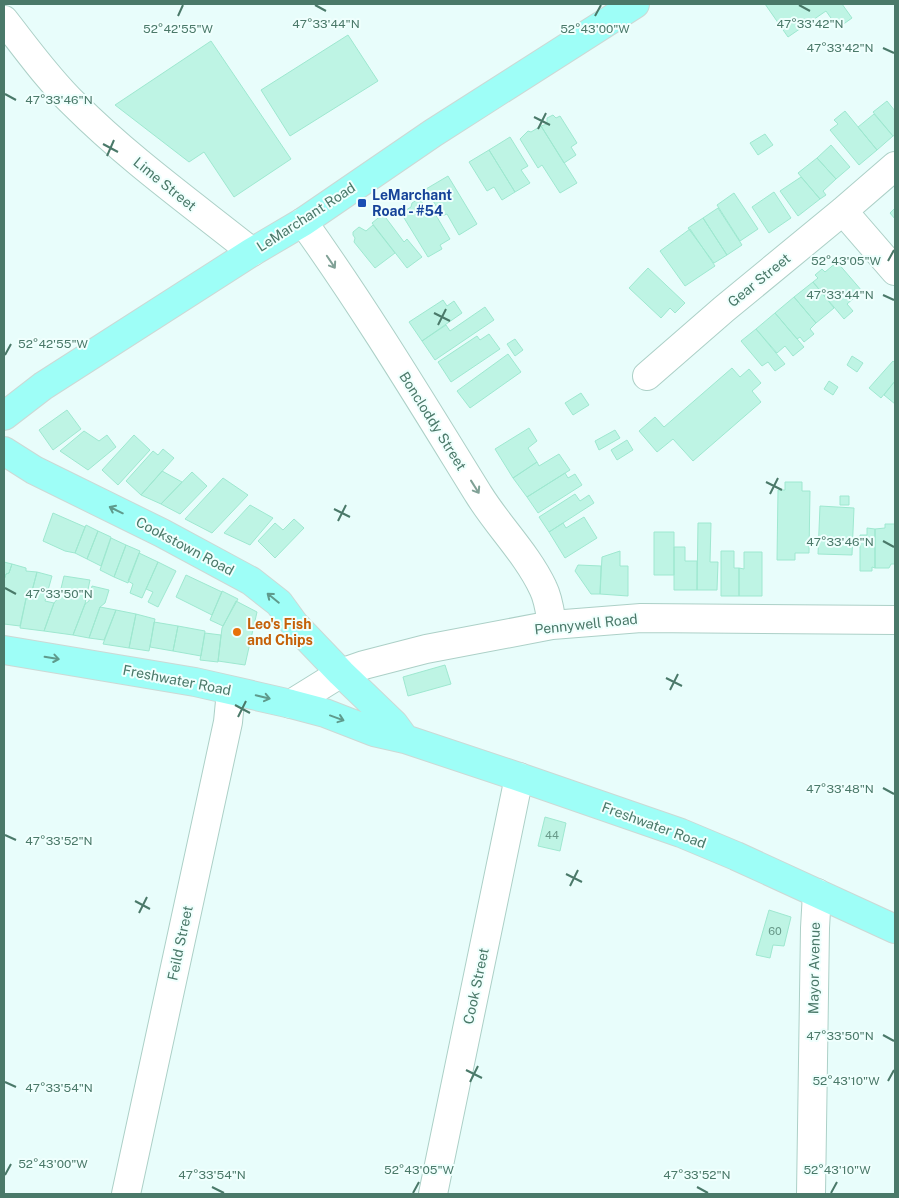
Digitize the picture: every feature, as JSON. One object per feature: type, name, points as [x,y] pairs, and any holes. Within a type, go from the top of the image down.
[{"type":"main road","name":"LeMarchant Road","points":[[4,416],[43,386],[252,252],[303,222],[433,133],[635,4]]},
{"type":"main road","name":"Cookstown Road","points":[[4,451],[34,470],[162,533],[251,580],[279,603],[295,625],[341,673]]},
{"type":"main road","name":"Freshwater Road","points":[[4,650],[195,682],[291,704],[374,732],[405,739],[681,833],[895,929]]},
{"type":"main road","points":[[341,673],[394,724],[405,739]]},
{"type":"street","name":"Lime Street","points":[[4,20],[72,103],[153,175],[252,252]]},
{"type":"street","name":"Gear Street","points":[[646,376],[730,304],[844,211],[895,166]]},
{"type":"street","points":[[844,211],[895,271]]},
{"type":"street","name":"Boncloddy Street","points":[[303,222],[373,326],[482,498],[525,558],[544,589],[552,625]]},
{"type":"street","name":"Pennywell Road","points":[[291,704],[341,673],[364,665],[426,649],[552,625],[641,618],[895,620]]},
{"type":"street","name":"Feild Street","points":[[126,1194],[228,722],[231,691]]},
{"type":"street","name":"Cook Street","points":[[433,1194],[519,777]]},
{"type":"street","name":"Mayor Avenue","points":[[811,1194],[817,893]]},
{"type":"building","points":[[765,4],[842,4],[852,18],[838,28],[826,11],[788,37]]},
{"type":"building","points":[[348,35],[378,81],[290,136],[261,90]]},
{"type":"building","points":[[211,41],[291,159],[234,197],[204,152],[189,162],[115,105]]},
{"type":"building","points":[[887,101],[895,111],[895,135],[893,136],[873,112]]},
{"type":"building","points":[[845,111],[877,150],[859,165],[830,130],[838,124],[834,120]]},
{"type":"building","points":[[874,114],[893,136],[877,150],[858,127]]},
{"type":"building","points":[[553,115],[556,118],[560,116],[577,143],[571,147],[576,155],[564,163],[541,126],[547,124],[547,118]]},
{"type":"building","points":[[541,126],[577,183],[560,193],[542,165],[538,168],[520,139],[528,131],[531,132]]},
{"type":"building","points":[[765,134],[773,145],[758,155],[750,143]]},
{"type":"building","points":[[510,137],[528,166],[521,170],[530,183],[515,192],[489,150]]},
{"type":"building","points":[[831,145],[850,167],[836,179],[817,158]]},
{"type":"building","points":[[489,150],[515,192],[502,200],[494,187],[487,191],[469,162]]},
{"type":"building","points":[[817,158],[836,179],[823,191],[826,195],[820,199],[798,173]]},
{"type":"building","points":[[448,176],[477,224],[459,235],[447,214],[442,216],[426,189]]},
{"type":"building","points":[[801,177],[820,199],[798,216],[780,191]]},
{"type":"building","points":[[774,192],[791,218],[769,233],[752,207]]},
{"type":"building","points":[[734,193],[758,229],[740,241],[717,205]]},
{"type":"building","points":[[417,200],[422,202],[430,215],[434,212],[450,239],[440,245],[442,249],[428,257],[401,213],[411,207],[412,203]]},
{"type":"building","points":[[718,208],[742,245],[727,255],[703,218]]},
{"type":"building","points":[[895,208],[895,219],[890,213]]},
{"type":"building","points":[[383,214],[404,242],[407,239],[422,257],[407,268],[372,223]]},
{"type":"building","points":[[703,218],[727,255],[714,263],[688,228]]},
{"type":"building","points":[[373,225],[395,253],[375,268],[354,242],[355,238],[353,235],[353,232],[359,227],[366,231]]},
{"type":"building","points":[[690,229],[715,266],[685,286],[660,251]]},
{"type":"building","points":[[837,262],[862,291],[847,304],[853,311],[844,319],[813,282],[818,278],[815,275],[822,269],[825,272]]},
{"type":"building","points":[[648,268],[685,303],[675,313],[670,308],[661,318],[629,288]]},
{"type":"building","points":[[813,282],[834,308],[816,323],[794,297]]},
{"type":"building","points":[[794,297],[816,323],[810,329],[814,334],[804,342],[800,337],[797,339],[775,313]]},
{"type":"building","points":[[443,300],[447,306],[454,301],[462,313],[422,341],[409,322]]},
{"type":"building","points":[[485,307],[494,320],[435,360],[422,341],[446,325],[450,331]]},
{"type":"building","points":[[775,313],[804,347],[793,356],[785,346],[777,353],[756,329]]},
{"type":"building","points":[[756,329],[785,364],[775,371],[768,362],[762,366],[741,341]]},
{"type":"building","points":[[489,334],[500,349],[451,382],[438,362],[477,336],[480,340]]},
{"type":"building","points":[[515,339],[523,350],[515,356],[507,344]]},
{"type":"building","points":[[508,354],[521,372],[470,408],[457,391]]},
{"type":"building","points":[[852,356],[863,363],[857,372],[847,365]]},
{"type":"building","points":[[893,361],[895,363],[895,381],[881,398],[869,388]]},
{"type":"building","points":[[732,368],[740,377],[749,369],[761,383],[752,391],[761,402],[693,461],[673,439],[657,452],[639,431],[655,417],[664,427]]},
{"type":"building","points":[[829,381],[838,387],[833,395],[824,389]]},
{"type":"building","points":[[895,381],[895,404],[884,395]]},
{"type":"building","points":[[581,393],[589,405],[573,415],[565,403]]},
{"type":"building","points":[[67,410],[81,429],[53,450],[39,430]]},
{"type":"building","points":[[529,428],[537,441],[528,448],[537,462],[513,478],[495,449]]},
{"type":"building","points":[[615,430],[620,438],[599,450],[595,441]]},
{"type":"building","points":[[84,431],[99,441],[107,435],[116,447],[88,470],[60,451]]},
{"type":"building","points":[[134,435],[150,450],[118,485],[102,470]]},
{"type":"building","points":[[627,440],[633,450],[617,460],[611,450]]},
{"type":"building","points":[[163,449],[174,458],[141,495],[126,481],[153,451],[158,455]]},
{"type":"building","points":[[559,454],[570,470],[527,497],[513,478],[537,462],[539,466]]},
{"type":"building","points":[[162,471],[182,482],[161,504],[141,495]]},
{"type":"building","points":[[192,472],[207,486],[180,514],[161,504]]},
{"type":"building","points":[[565,473],[568,478],[575,474],[582,485],[538,513],[527,497]]},
{"type":"building","points":[[223,478],[248,495],[212,533],[185,519]]},
{"type":"building","points":[[785,482],[802,482],[802,491],[810,491],[809,553],[795,553],[795,560],[777,560],[778,490],[785,490]]},
{"type":"building","points":[[575,494],[580,501],[589,495],[594,503],[549,532],[539,517]]},
{"type":"building","points":[[840,496],[849,496],[849,505],[840,505]]},
{"type":"building","points":[[250,505],[273,518],[250,545],[224,533]]},
{"type":"building","points":[[820,506],[854,508],[852,555],[818,554]]},
{"type":"building","points":[[53,513],[85,527],[75,553],[65,551],[43,541]]},
{"type":"building","points":[[584,517],[597,538],[565,558],[549,532],[563,523],[566,528]]},
{"type":"building","points":[[294,519],[304,528],[275,558],[258,541],[275,523],[283,530]]},
{"type":"building","points":[[698,523],[711,523],[710,562],[718,562],[717,590],[697,590]]},
{"type":"building","points":[[885,524],[895,524],[895,564],[891,564],[889,568],[875,568],[875,529],[885,528]]},
{"type":"building","points":[[86,525],[98,531],[87,559],[75,553]]},
{"type":"building","points":[[867,528],[875,529],[875,568],[872,567],[872,571],[860,571],[860,535],[867,535]]},
{"type":"building","points":[[98,531],[111,537],[101,566],[87,559]]},
{"type":"building","points":[[654,532],[674,532],[674,575],[654,575]]},
{"type":"building","points":[[111,538],[126,545],[114,577],[100,570]]},
{"type":"building","points":[[126,545],[140,551],[128,583],[114,577]]},
{"type":"building","points":[[674,547],[685,547],[685,561],[697,561],[697,590],[674,590]]},
{"type":"building","points":[[620,551],[620,566],[628,566],[628,596],[600,594],[602,557]]},
{"type":"building","points":[[721,551],[734,551],[734,568],[739,568],[739,596],[721,596]]},
{"type":"building","points":[[744,552],[762,552],[762,596],[739,596],[739,568],[744,569]]},
{"type":"building","points":[[139,553],[158,562],[142,598],[130,593],[133,584],[128,581]]},
{"type":"building","points":[[4,562],[12,564],[4,580]]},
{"type":"building","points":[[158,562],[176,571],[158,607],[148,602],[153,592],[146,589]]},
{"type":"building","points":[[12,564],[26,568],[26,571],[37,572],[32,591],[27,594],[20,626],[4,624],[4,580]]},
{"type":"building","points":[[578,565],[601,566],[600,594],[591,594],[575,571]]},
{"type":"building","points":[[37,572],[52,576],[45,601],[54,603],[44,631],[20,628],[27,594],[32,591]]},
{"type":"building","points":[[186,575],[222,592],[212,615],[176,597]]},
{"type":"building","points":[[64,576],[90,580],[85,604],[73,635],[44,631],[54,603],[59,597]]},
{"type":"building","points":[[92,586],[109,590],[105,603],[100,607],[89,638],[73,635],[85,604],[89,601]]},
{"type":"building","points":[[222,591],[238,599],[223,626],[210,620]]},
{"type":"building","name":"Leo's Fish and Chips","points":[[236,601],[257,612],[245,665],[218,661],[222,628]]},
{"type":"building","points":[[100,607],[116,610],[104,640],[89,638]]},
{"type":"building","points":[[116,610],[136,614],[129,648],[103,644]]},
{"type":"building","points":[[136,614],[155,619],[149,651],[129,648]]},
{"type":"building","points":[[154,622],[178,626],[173,651],[150,647]]},
{"type":"building","points":[[178,626],[205,631],[201,656],[173,651]]},
{"type":"building","points":[[205,633],[221,635],[218,662],[200,660]]},
{"type":"building","points":[[445,665],[451,684],[408,696],[403,677]]},
{"type":"building","points":[[545,817],[566,823],[560,851],[538,846]]},
{"type":"building","points":[[769,910],[791,917],[784,946],[773,945],[770,958],[756,955]]},
{"type":"place","name":"LeMarchant Road - #54","points":[[362,203]]},
{"type":"place","name":"Leo's Fish and Chips","points":[[237,632]]}]
